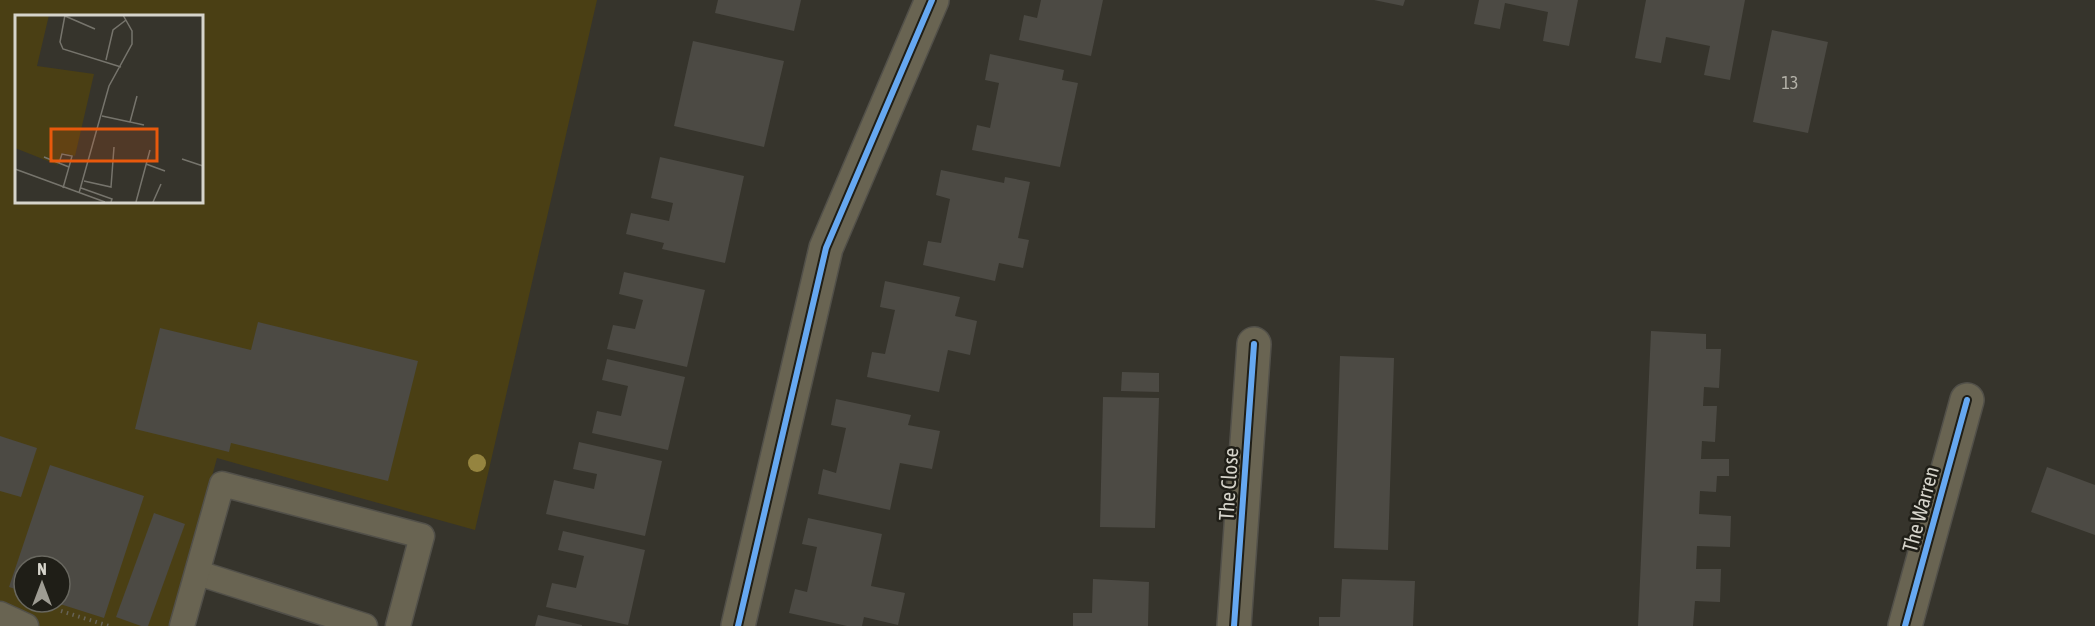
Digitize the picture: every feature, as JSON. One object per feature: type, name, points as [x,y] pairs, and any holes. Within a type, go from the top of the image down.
[{"type":"street","points":[[738,626],[826,248],[932,0]]},
{"type":"street","name":"The Close","points":[[1234,626],[1254,344]]},
{"type":"street","name":"The Warren","points":[[1905,626],[1967,400]]},
{"type":"lane","points":[[182,626],[222,484],[422,536],[398,626]]},
{"type":"lane","points":[[198,573],[365,626]]},
{"type":"lane","points":[[0,614],[26,626]]},
{"type":"path","points":[[71,614],[109,626]]},
{"type":"shaded area","points":[[0,0],[597,0],[475,530],[217,458],[171,626],[0,626]]},
{"type":"building","points":[[718,0],[801,0],[794,31],[715,13]]},
{"type":"building","points":[[1041,0],[1103,0],[1091,56],[1019,40],[1024,15],[1037,18]]},
{"type":"building","points":[[1374,0],[1405,0],[1403,6]]},
{"type":"building","points":[[1479,0],[1578,0],[1569,46],[1543,41],[1548,12],[1505,3],[1500,29],[1474,24]]},
{"type":"building","points":[[1646,0],[1745,0],[1730,80],[1704,75],[1710,46],[1666,37],[1661,63],[1635,58]]},
{"type":"building","points":[[1772,30],[1828,42],[1808,133],[1753,122]]},
{"type":"building","points":[[693,41],[784,61],[764,147],[674,126]]},
{"type":"building","points":[[990,54],[1064,70],[1062,80],[1078,83],[1060,167],[972,150],[977,125],[990,128],[999,83],[985,80]]},
{"type":"building","points":[[660,157],[744,176],[725,263],[662,249],[664,243],[626,234],[631,213],[669,221],[673,203],[651,198]]},
{"type":"building","points":[[941,170],[1004,183],[1005,177],[1030,182],[1018,238],[1029,240],[1023,268],[999,263],[995,281],[923,265],[928,241],[941,243],[950,199],[936,195]]},
{"type":"building","points":[[624,272],[705,290],[687,367],[607,349],[613,325],[635,329],[643,300],[619,294]]},
{"type":"building","points":[[885,281],[960,297],[955,316],[977,321],[970,355],[948,350],[939,392],[867,377],[872,352],[885,354],[895,310],[880,307]]},
{"type":"building","points":[[258,322],[418,361],[388,481],[231,443],[229,452],[135,429],[160,328],[251,350]]},
{"type":"building","points":[[1651,331],[1706,334],[1706,349],[1721,349],[1719,388],[1704,387],[1703,406],[1717,406],[1715,442],[1702,441],[1701,459],[1729,459],[1729,476],[1717,476],[1716,492],[1700,491],[1699,514],[1731,516],[1730,547],[1697,546],[1696,569],[1721,569],[1720,602],[1695,601],[1693,626],[1638,626]]},
{"type":"building","points":[[1340,356],[1394,358],[1388,550],[1334,548]]},
{"type":"building","points":[[607,359],[685,377],[668,450],[592,433],[597,411],[621,416],[628,386],[602,380]]},
{"type":"building","points":[[1122,372],[1159,373],[1159,392],[1121,391]]},
{"type":"building","points":[[1103,397],[1159,398],[1155,528],[1100,527]]},
{"type":"building","points":[[836,399],[911,415],[908,425],[940,431],[932,469],[900,463],[890,510],[818,494],[823,469],[836,473],[846,428],[831,425]]},
{"type":"building","points":[[0,436],[37,448],[21,497],[0,491]]},
{"type":"building","points":[[579,442],[662,461],[645,536],[546,514],[554,480],[594,489],[597,474],[573,469]]},
{"type":"building","points":[[50,465],[144,496],[104,618],[72,608],[72,554],[20,554]]},
{"type":"building","points":[[2047,467],[2095,485],[2095,535],[2031,512]]},
{"type":"building","points":[[154,513],[185,524],[148,626],[141,626],[116,617]]},
{"type":"building","points":[[808,518],[882,534],[871,586],[905,593],[898,625],[864,617],[862,626],[847,626],[789,613],[795,589],[807,592],[817,547],[802,544]]},
{"type":"building","points":[[563,531],[645,550],[628,625],[546,607],[552,583],[576,588],[584,556],[558,550]]},
{"type":"building","points":[[1093,579],[1149,582],[1148,626],[1073,626],[1073,613],[1092,613]]},
{"type":"building","points":[[1342,579],[1415,581],[1413,626],[1319,626],[1319,617],[1340,617]]},
{"type":"building","points":[[538,615],[582,625],[582,626],[535,626]]},
{"type":"cycle path","points":[[738,626],[826,248],[932,0]]},
{"type":"cycle path","points":[[1234,626],[1254,344]]},
{"type":"cycle path","points":[[1905,626],[1967,400]]}]
